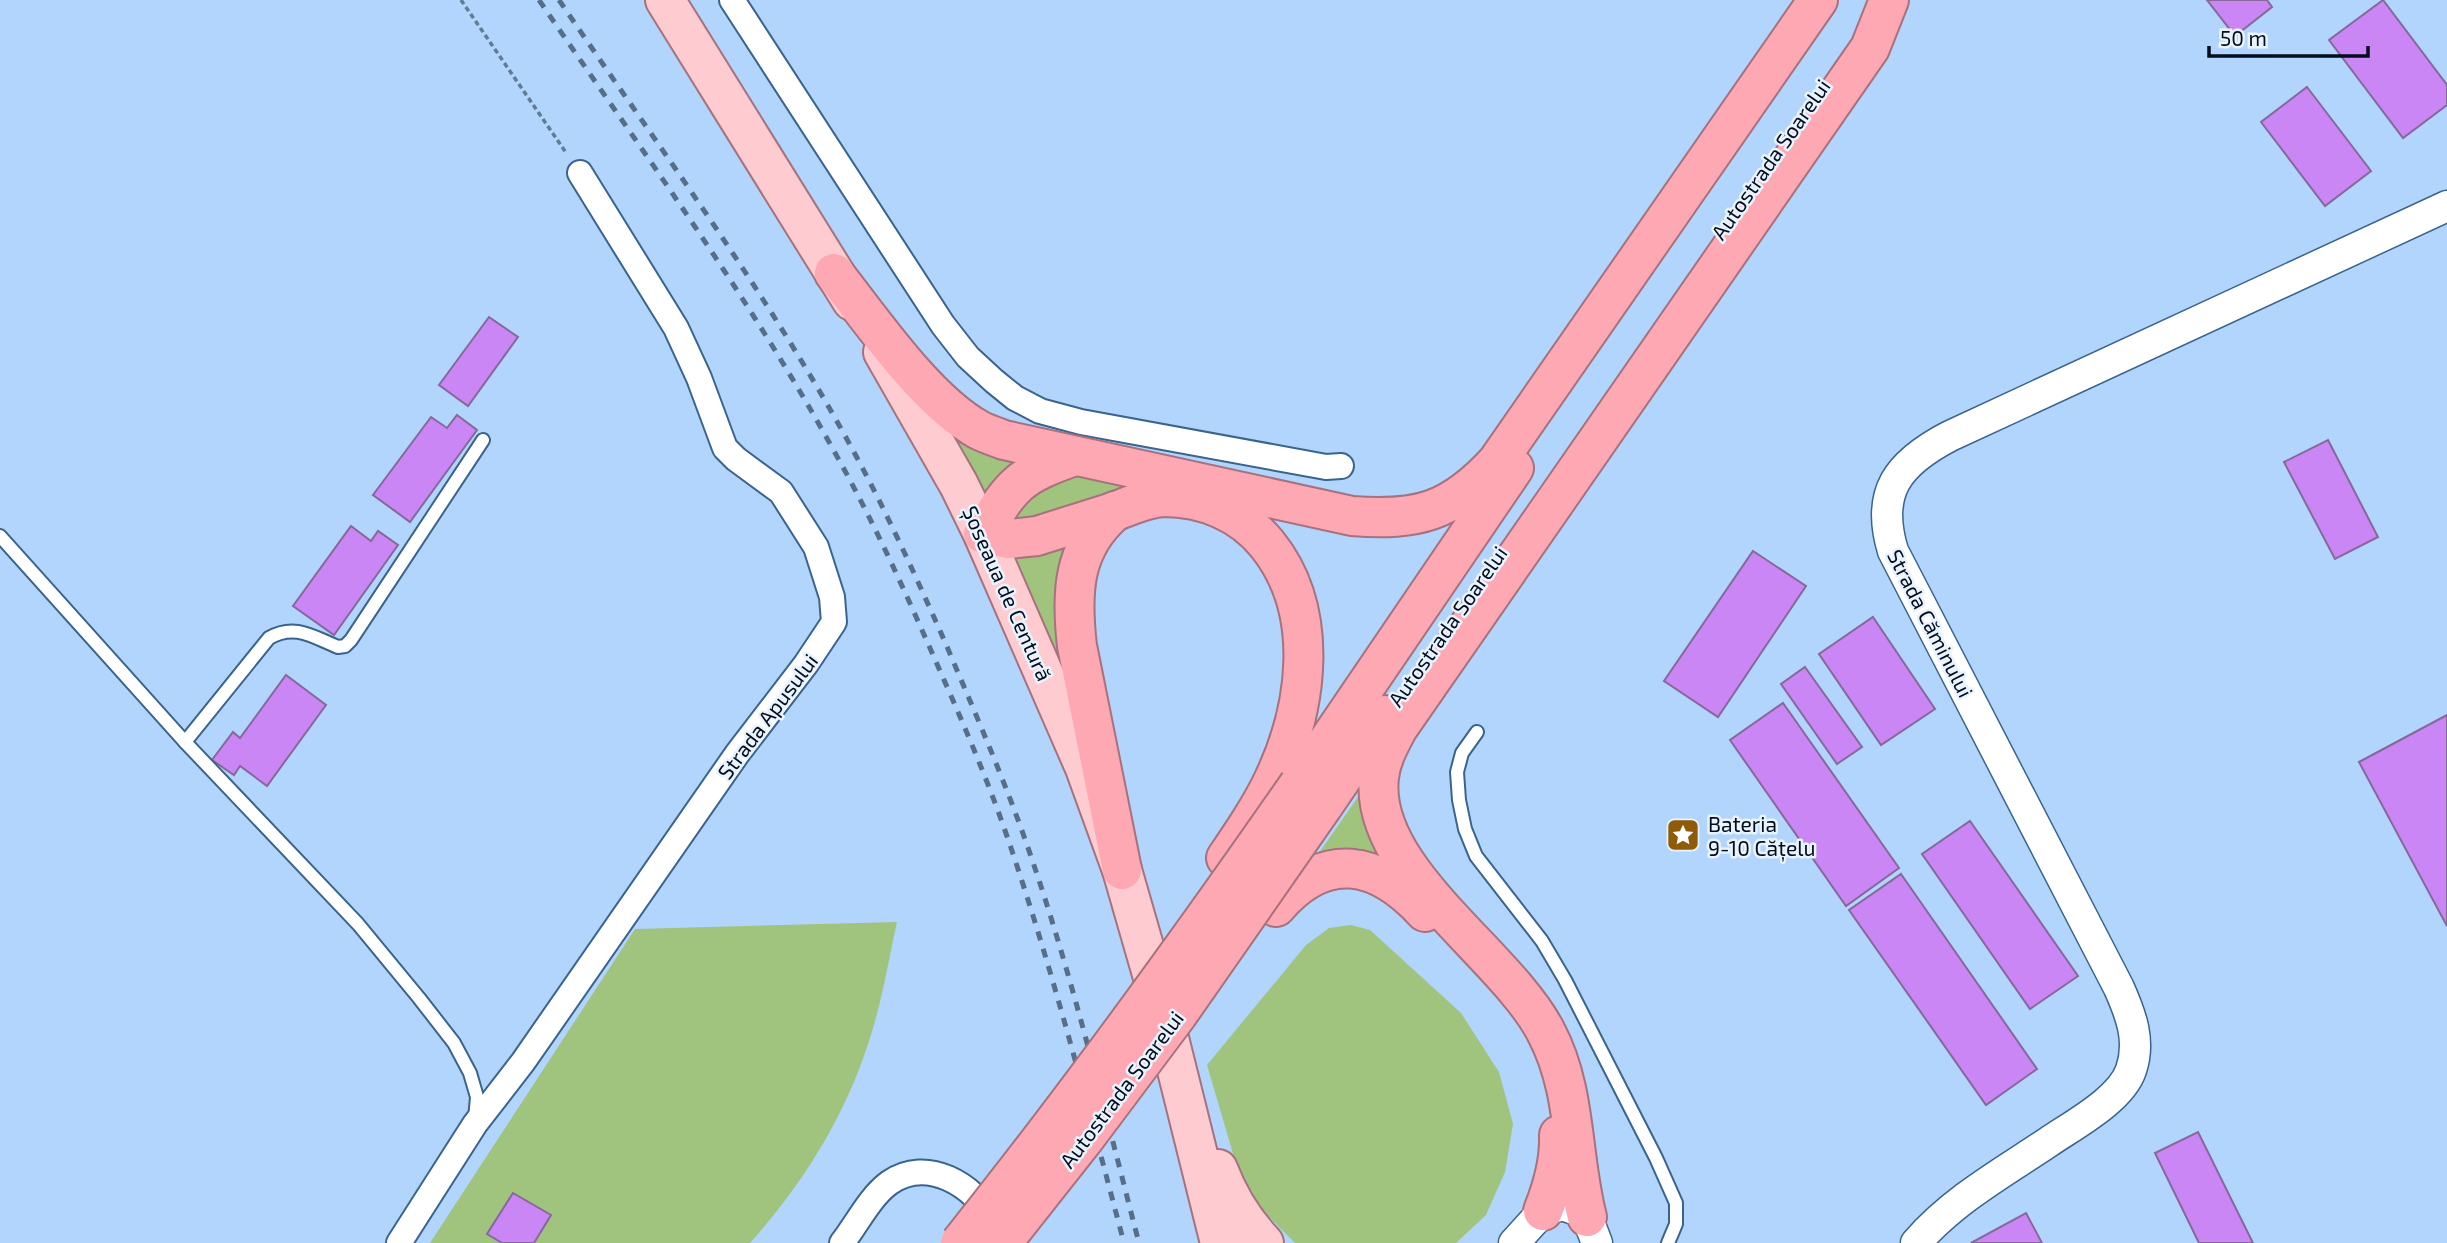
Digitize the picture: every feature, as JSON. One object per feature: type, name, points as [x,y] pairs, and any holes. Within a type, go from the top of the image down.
[{"type":"highway","points":[[834,273],[931,392],[953,412],[980,430],[1004,440],[1075,456],[1142,452],[1207,483],[1352,516],[1417,515],[1452,503],[1497,463],[1818,0]]},
{"type":"highway","name":"Autostrada Soarelui","points":[[1003,1243],[1178,1014],[1301,784],[1551,414],[1837,0]]},
{"type":"highway","name":"Autostrada Soarelui","points":[[960,1243],[1055,1124],[1139,1011],[1301,784],[1881,0]]},
{"type":"highway","points":[[1593,1234],[1578,1180],[1569,1097],[1563,1072],[1548,1034],[1525,1000],[1423,885],[1400,854],[1381,812],[1378,795],[1382,761],[1406,717],[1870,48],[1889,0]]},
{"type":"highway","points":[[935,1243],[1044,1105],[1165,944],[1260,805],[1301,784],[1298,701],[1304,651],[1300,613],[1296,596],[1270,547],[1240,517],[1195,500],[1144,500],[1023,539],[983,534],[1003,499],[1015,485],[1031,473],[1075,456]]},
{"type":"highway","points":[[1115,511],[1101,524],[1080,560],[1075,585],[1074,616],[1077,646],[1122,870]]},
{"type":"highway","points":[[1023,1243],[1276,907],[1294,888],[1323,872],[1351,869],[1365,871],[1396,886],[1412,899],[1511,1008],[1529,1034],[1542,1060],[1553,1095],[1559,1146],[1552,1188],[1529,1231]]},
{"type":"main road","name":"Șoseaua de Centură","points":[[665,0],[918,413],[983,534],[1070,732],[1122,870],[1220,1243]]},
{"type":"main road","points":[[1180,1084],[1205,1134],[1233,1204],[1264,1243]]},
{"type":"street","points":[[732,0],[924,298],[968,357],[1015,398],[1040,411],[1081,422],[1142,452],[1341,466]]},
{"type":"street","name":"Strada Apusului","points":[[399,1243],[475,1124],[523,1062],[730,765],[834,622],[832,597],[816,547],[781,492],[725,448],[699,378],[676,328],[580,173]]},
{"type":"street","name":"Strada Căminului","points":[[1916,1243],[1948,1212],[2087,1116],[2120,1089],[2130,1073],[2135,1055],[2135,1035],[2130,1012],[2119,988],[1894,551],[1886,520],[1886,505],[1897,476],[1922,452],[1950,436],[2447,206]]},
{"type":"street","points":[[842,1243],[874,1198],[890,1183],[910,1174],[930,1172],[960,1182],[992,1216],[1003,1243]]},
{"type":"street","points":[[1529,1231],[1562,1205],[1572,1206],[1593,1234]]},
{"type":"lane","points":[[185,742],[269,638],[282,631],[296,630],[338,647],[345,646],[351,640],[482,440]]},
{"type":"lane","points":[[0,536],[185,742],[358,924],[433,1016],[454,1044],[470,1073],[477,1097],[475,1124]]},
{"type":"lane","points":[[1477,732],[1462,753],[1457,772],[1465,830],[1476,856],[1542,941],[1656,1158],[1676,1203],[1676,1224],[1668,1243]]},
{"type":"path","points":[[461,0],[580,173]]},
{"type":"green space","points":[[953,426],[1029,459],[990,502],[945,435]]},
{"type":"green space","points":[[1082,475],[1113,480],[1123,491],[1024,533],[1005,513],[1009,506],[1067,477]]},
{"type":"green space","points":[[1067,535],[1068,686],[1016,561],[1019,555]]},
{"type":"green space","points":[[1358,797],[1362,798],[1383,857],[1314,860]]},
{"type":"green space","points":[[897,922],[872,1032],[846,1100],[803,1175],[750,1243],[430,1243],[635,929]]},
{"type":"green space","points":[[1351,925],[1370,930],[1461,1013],[1499,1072],[1513,1124],[1505,1172],[1486,1215],[1456,1243],[1295,1243],[1262,1210],[1236,1164],[1207,1065],[1306,945],[1329,928]]},
{"type":"building","points":[[2207,0],[2267,0],[2272,7],[2235,36]]},
{"type":"building","points":[[2383,0],[2447,85],[2447,105],[2403,138],[2329,40]]},
{"type":"building","points":[[2307,87],[2371,171],[2325,206],[2261,122]]},
{"type":"building","points":[[489,317],[518,337],[468,406],[439,385]]},
{"type":"building","points":[[457,415],[477,430],[410,522],[373,495],[431,417],[447,428]]},
{"type":"building","points":[[2328,440],[2378,537],[2335,559],[2284,462]]},
{"type":"building","points":[[351,526],[371,541],[378,531],[398,545],[334,635],[293,606]]},
{"type":"building","points":[[1753,551],[1806,586],[1718,717],[1664,681]]},
{"type":"building","points":[[1873,617],[1935,709],[1881,745],[1819,654]]},
{"type":"building","points":[[1805,667],[1862,747],[1837,764],[1781,684]]},
{"type":"building","points":[[286,675],[326,705],[267,786],[240,766],[234,775],[212,760],[233,732],[240,738]]},
{"type":"building","points":[[1783,703],[1899,868],[1846,906],[1730,740]]},
{"type":"building","points":[[2447,715],[2447,926],[2359,762]]},
{"type":"building","points":[[1970,821],[2078,976],[2030,1009],[1922,854]]},
{"type":"building","points":[[1901,874],[2037,1069],[1986,1105],[1849,910]]},
{"type":"building","points":[[2198,1132],[2253,1243],[2199,1243],[2155,1153]]},
{"type":"building","points":[[513,1193],[551,1215],[534,1243],[502,1243],[487,1234]]},
{"type":"building","points":[[2026,1213],[2042,1243],[1971,1243]]},
{"type":"railway","points":[[539,0],[695,226],[769,341],[839,460],[888,556],[964,726],[1011,848],[1057,995],[1124,1243]]},
{"type":"railway","points":[[559,0],[713,223],[787,337],[855,454],[913,571],[997,766],[1043,891],[1087,1041],[1139,1243]]},
{"type":"place","name":"Bateria 9-10 Cățelu","points":[[1683,835]]}]
